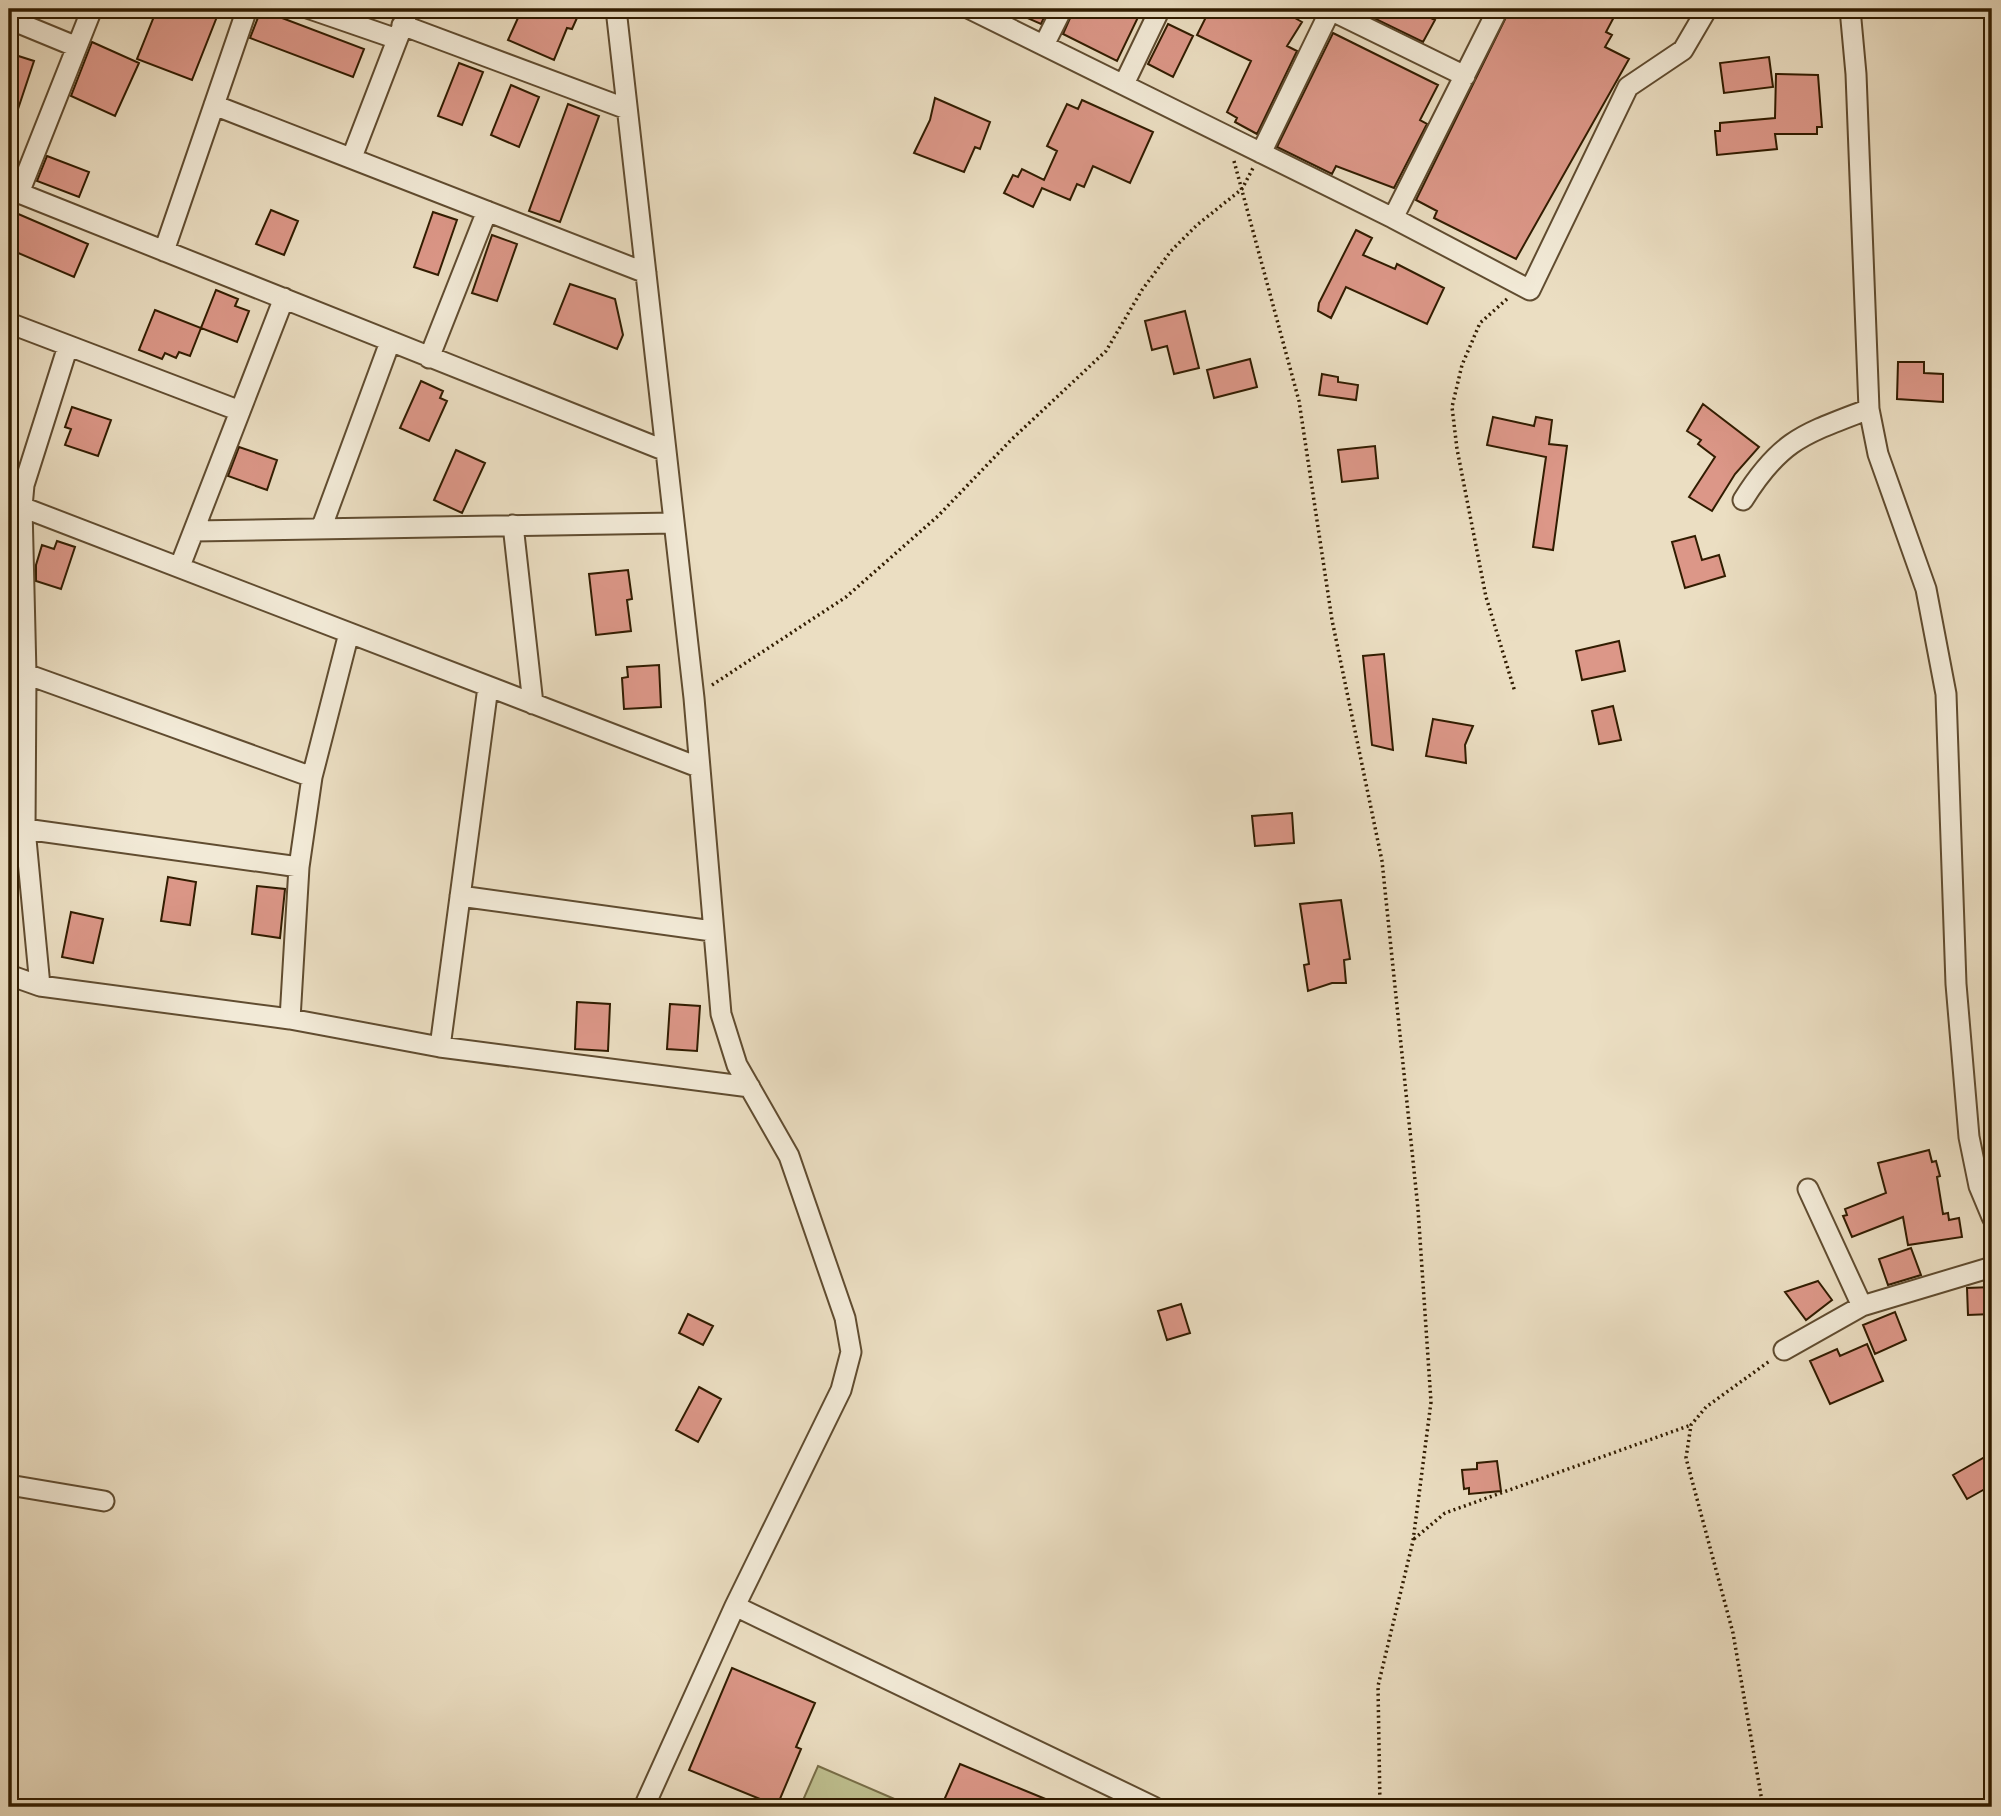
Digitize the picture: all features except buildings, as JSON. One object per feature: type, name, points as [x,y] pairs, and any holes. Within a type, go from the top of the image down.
[{"type":"street","points":[[92,9],[14,191],[666,451]]},
{"type":"street","points":[[164,251],[247,9]]},
{"type":"street","points":[[310,9],[403,24],[627,109]]},
{"type":"street","points":[[616,9],[694,698],[712,931],[727,1042],[781,1138],[796,1174],[845,1318],[851,1352],[841,1390],[735,1606],[644,1807]]},
{"type":"street","points":[[970,9],[1393,218],[1530,290],[1628,87],[1683,50],[1707,9]]},
{"type":"street","points":[[1044,45],[1062,9]]},
{"type":"street","points":[[1124,85],[1160,9]]},
{"type":"street","points":[[1261,153],[1330,9],[1465,76]]},
{"type":"street","points":[[1393,218],[1498,9]]},
{"type":"street","points":[[1850,9],[1856,74],[1869,409],[1878,454],[1926,589],[1944,682],[1956,984],[1969,1137],[1979,1186],[1992,1217]]},
{"type":"street","points":[[9,19],[77,47]]},
{"type":"street","points":[[352,157],[403,24]]},
{"type":"street","points":[[214,105],[646,273]]},
{"type":"street","points":[[429,358],[488,211]]},
{"type":"street","points":[[180,566],[284,298]]},
{"type":"street","points":[[9,323],[240,411]]},
{"type":"street","points":[[321,529],[390,342]]},
{"type":"street","points":[[40,986],[26,829],[22,507],[24,485],[68,346]]},
{"type":"street","points":[[1743,500],[1765,465],[1791,442],[1869,409]]},
{"type":"street","points":[[22,507],[698,767]]},
{"type":"street","points":[[194,531],[674,523]]},
{"type":"street","points":[[513,525],[533,704]]},
{"type":"street","points":[[290,1018],[299,867],[312,778],[349,633]]},
{"type":"street","points":[[26,674],[312,778]]},
{"type":"street","points":[[440,1047],[488,687]]},
{"type":"street","points":[[26,829],[299,867]]},
{"type":"street","points":[[460,895],[712,931]]},
{"type":"street","points":[[9,975],[40,986],[290,1018],[440,1047],[750,1087]]},
{"type":"street","points":[[1808,1189],[1862,1306]]},
{"type":"street","points":[[1784,1350],[1862,1306],[1992,1267]]},
{"type":"street","points":[[9,1485],[104,1501]]},
{"type":"street","points":[[735,1606],[1154,1807]]},
{"type":"path","points":[[1227,135],[1298,401],[1315,491],[1332,620],[1382,861],[1418,1209],[1431,1402],[1413,1541],[1378,1686],[1380,1807]]},
{"type":"path","points":[[694,698],[743,662],[846,597],[890,562],[1011,440],[1106,351],[1142,290],[1171,251],[1197,225],[1242,189],[1261,153]]},
{"type":"path","points":[[1515,692],[1486,597],[1457,449],[1452,407],[1462,365],[1480,323],[1501,301],[1530,290]]},
{"type":"path","points":[[1413,1541],[1445,1513],[1691,1424],[1706,1407],[1784,1350]]},
{"type":"path","points":[[1691,1424],[1686,1458],[1733,1633],[1763,1807]]},
{"type":"green space","points":[[818,1766],[913,1807],[800,1807]]}]
